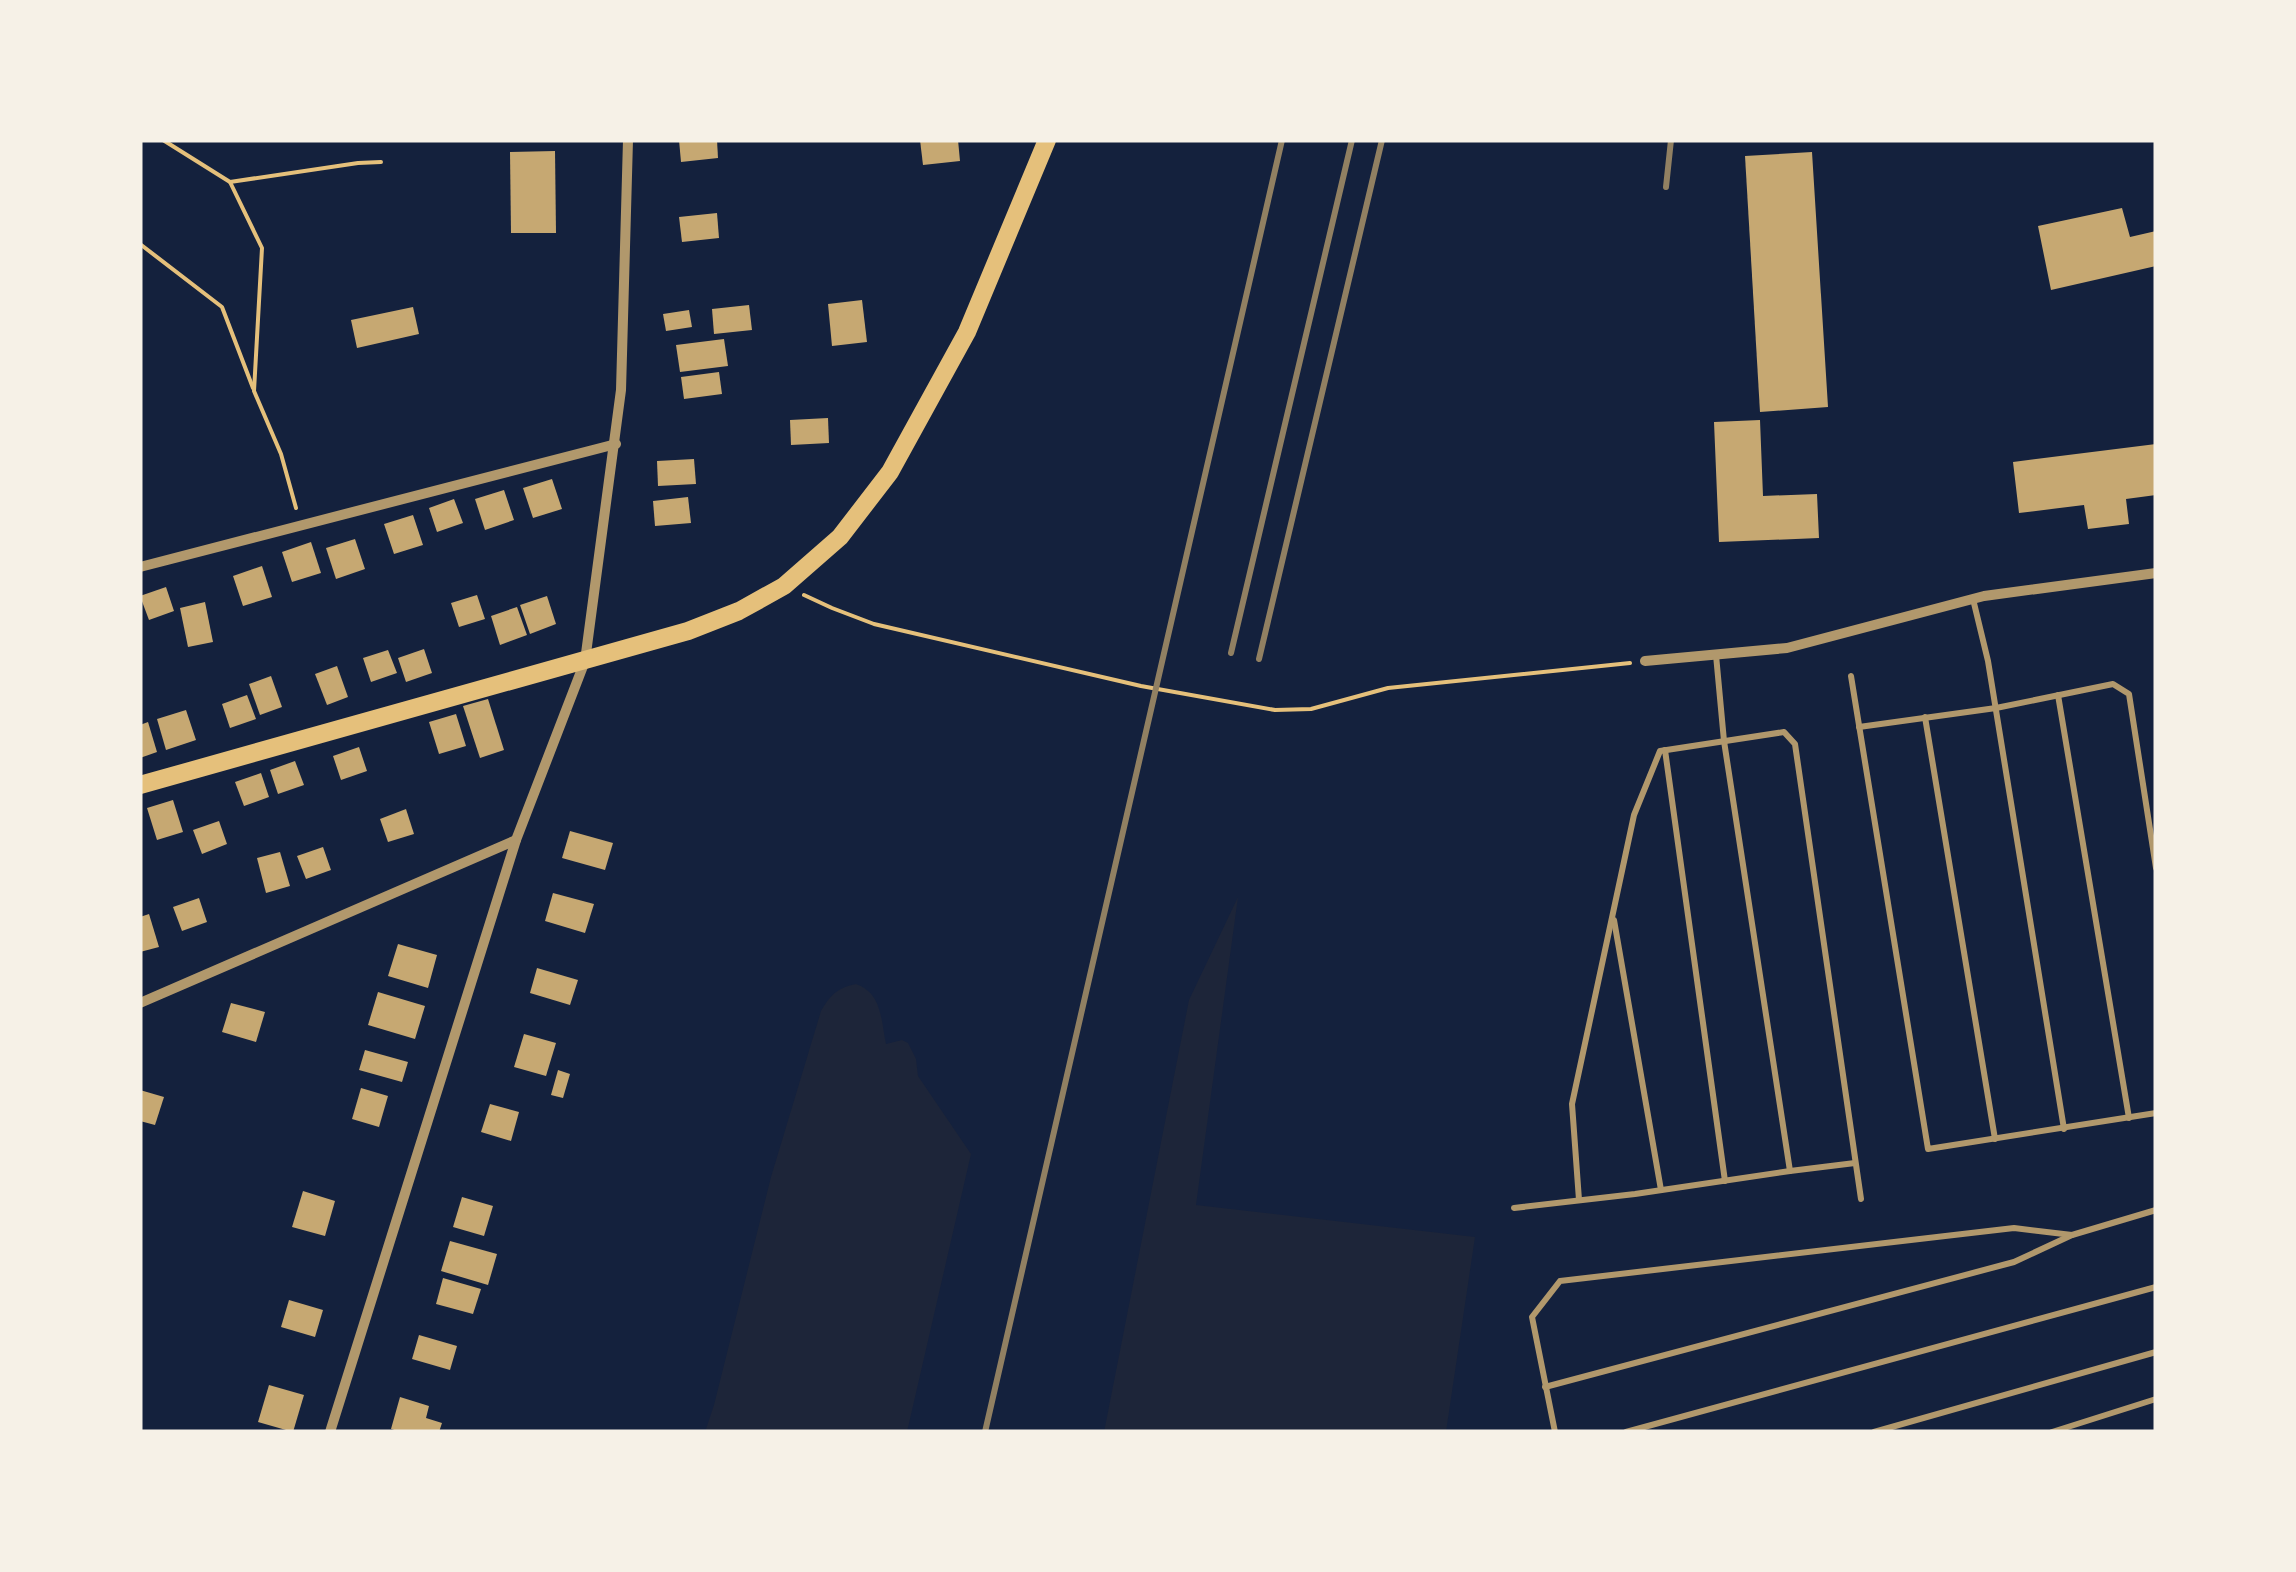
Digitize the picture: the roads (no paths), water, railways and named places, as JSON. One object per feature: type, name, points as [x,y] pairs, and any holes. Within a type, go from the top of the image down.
[{"type":"main road","points":[[140,784],[688,631],[739,611],[784,586],[840,538],[890,472],[966,332],[1047,140]]},
{"type":"street","points":[[330,1432],[516,840],[585,662],[621,390],[628,140]]},
{"type":"street","points":[[140,567],[616,444]]},
{"type":"street","points":[[1645,661],[1787,648],[1973,599],[2156,572]]},
{"type":"street","points":[[140,1003],[516,840]]},
{"type":"lane","points":[[1973,599],[1988,661],[2064,1129]]},
{"type":"lane","points":[[1716,655],[1724,740],[1790,1171]]},
{"type":"lane","points":[[1851,676],[1928,1149],[2156,1113]]},
{"type":"lane","points":[[1859,726],[1996,708],[2114,684],[2129,694],[2156,868]]},
{"type":"lane","points":[[2058,695],[2129,1118]]},
{"type":"lane","points":[[1925,717],[1995,1139]]},
{"type":"lane","points":[[1579,1200],[1572,1104],[1634,816],[1660,751],[1784,732],[1795,744],[1860,1199]]},
{"type":"lane","points":[[1665,750],[1725,1180]]},
{"type":"lane","points":[[1613,914],[1661,1190]]},
{"type":"lane","points":[[1514,1208],[1855,1164]]},
{"type":"lane","points":[[1545,1387],[2014,1262],[2072,1234],[2156,1210]]},
{"type":"lane","points":[[1555,1432],[1532,1317],[1560,1280],[2014,1228],[2072,1234]]},
{"type":"lane","points":[[1626,1432],[2156,1287]]},
{"type":"lane","points":[[1874,1432],[2156,1352]]},
{"type":"lane","points":[[2052,1432],[2156,1399]]},
{"type":"railway","points":[[985,1432],[1282,140]]},
{"type":"railway","points":[[1231,653],[1352,140]]},
{"type":"railway","points":[[1259,659],[1382,140]]},
{"type":"railway","points":[[1666,187],[1671,140]]}]
